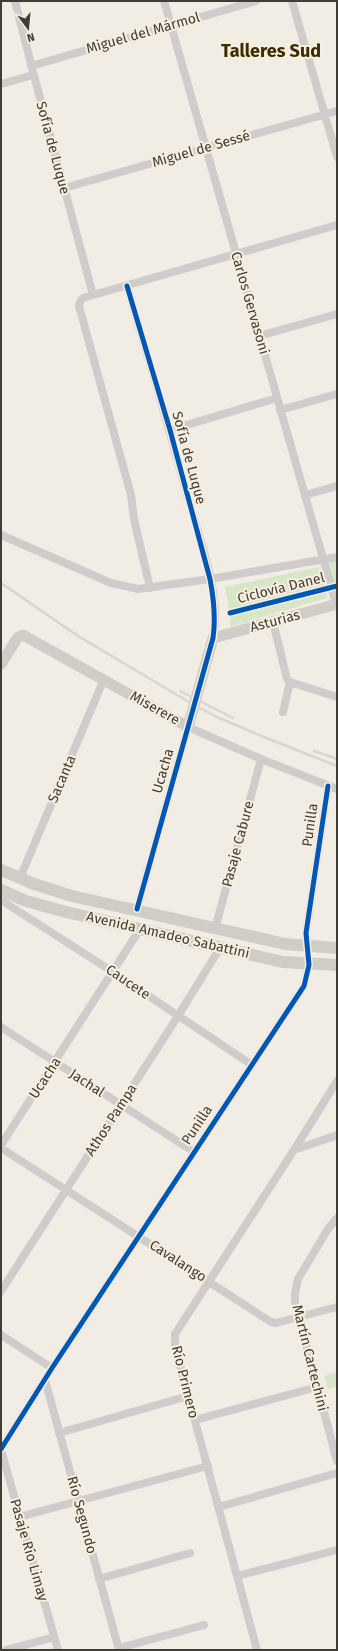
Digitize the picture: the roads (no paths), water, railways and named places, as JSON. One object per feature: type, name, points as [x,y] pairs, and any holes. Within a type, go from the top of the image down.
[{"type":"main road","name":"Avenida Amadeo Sabattini","points":[[1,870],[72,896],[285,944],[308,947],[337,948]]},
{"type":"main road","name":"Avenida Amadeo Sabattini","points":[[4,898],[283,962],[309,965],[337,965]]},
{"type":"street","name":"Sofía de Luque","points":[[15,1],[31,66],[93,295]]},
{"type":"street","name":"Carlos Gervasoni","points":[[164,1],[336,604]]},
{"type":"street","name":"Miguel del Mármol","points":[[31,66],[256,1]]},
{"type":"street","points":[[292,1],[337,157]]},
{"type":"street","points":[[1,84],[34,75]]},
{"type":"street","name":"Miguel de Sessé","points":[[64,188],[337,111]]},
{"type":"street","points":[[150,588],[134,519],[128,482],[79,306],[80,302],[83,298],[93,295],[237,255],[337,225]]},
{"type":"street","name":"Sofía de Luque","points":[[127,286],[170,430],[210,579],[215,610],[213,638]]},
{"type":"street","points":[[259,336],[337,314]]},
{"type":"street","points":[[280,410],[337,394]]},
{"type":"street","points":[[170,430],[277,398]]},
{"type":"street","points":[[305,495],[337,486]]},
{"type":"street","points":[[1,535],[111,582],[131,588],[150,588],[210,579],[323,561],[337,557]]},
{"type":"street","name":"Asturias","points":[[213,638],[336,604]]},
{"type":"street","points":[[273,622],[290,682],[283,712]]},
{"type":"street","name":"Miserere","points":[[1,664],[18,637],[23,635],[188,727],[261,759],[337,789]]},
{"type":"street","name":"Ucacha","points":[[137,910],[213,638]]},
{"type":"street","name":"Sacanta","points":[[20,878],[104,679]]},
{"type":"street","points":[[290,682],[337,697]]},
{"type":"street","name":"Pasaje Cabure","points":[[215,929],[261,759]]},
{"type":"street","name":"Punilla","points":[[1,1449],[44,1380],[304,986],[309,965],[306,932],[328,786]]},
{"type":"street","name":"Caucete","points":[[4,898],[252,1065]]},
{"type":"street","name":"Ucacha","points":[[1,1147],[140,929]]},
{"type":"street","name":"Athos Pampa","points":[[1,1291],[220,948]]},
{"type":"street","name":"Jachal","points":[[1,1027],[194,1152]]},
{"type":"street","name":"Río Primero","points":[[257,1650],[175,1347],[175,1334],[294,1150],[337,1080]]},
{"type":"street","points":[[294,1150],[337,1135]]},
{"type":"street","name":"Cavalango","points":[[1,1147],[274,1324],[299,1317]]},
{"type":"street","name":"Martín Cartechini","points":[[337,1218],[328,1229],[298,1279],[295,1294],[295,1303],[337,1461]]},
{"type":"street","points":[[299,1317],[337,1307]]},
{"type":"street","points":[[1,1335],[52,1368]]},
{"type":"street","name":"Río Segundo","points":[[44,1380],[119,1649]]},
{"type":"street","points":[[195,1420],[317,1387]]},
{"type":"street","points":[[59,1433],[188,1396]]},
{"type":"street","name":"Pasaje Río Limay","points":[[1,1449],[19,1517],[58,1650]]},
{"type":"street","points":[[19,1517],[208,1466]]},
{"type":"street","points":[[218,1506],[337,1473]]},
{"type":"street","points":[[237,1576],[337,1550]]},
{"type":"street","points":[[99,1579],[190,1553]]},
{"type":"street","points":[[119,1649],[204,1625]]},
{"type":"street","points":[[6,1650],[54,1636]]},
{"type":"railway","points":[[1,583],[78,636],[194,705],[217,717],[337,766]]},
{"type":"railway","points":[[180,691],[233,718]]},
{"type":"railway","points":[[314,751],[337,759]]},
{"type":"district","name":"Talleres Sud","points":[[271,51]]}]
